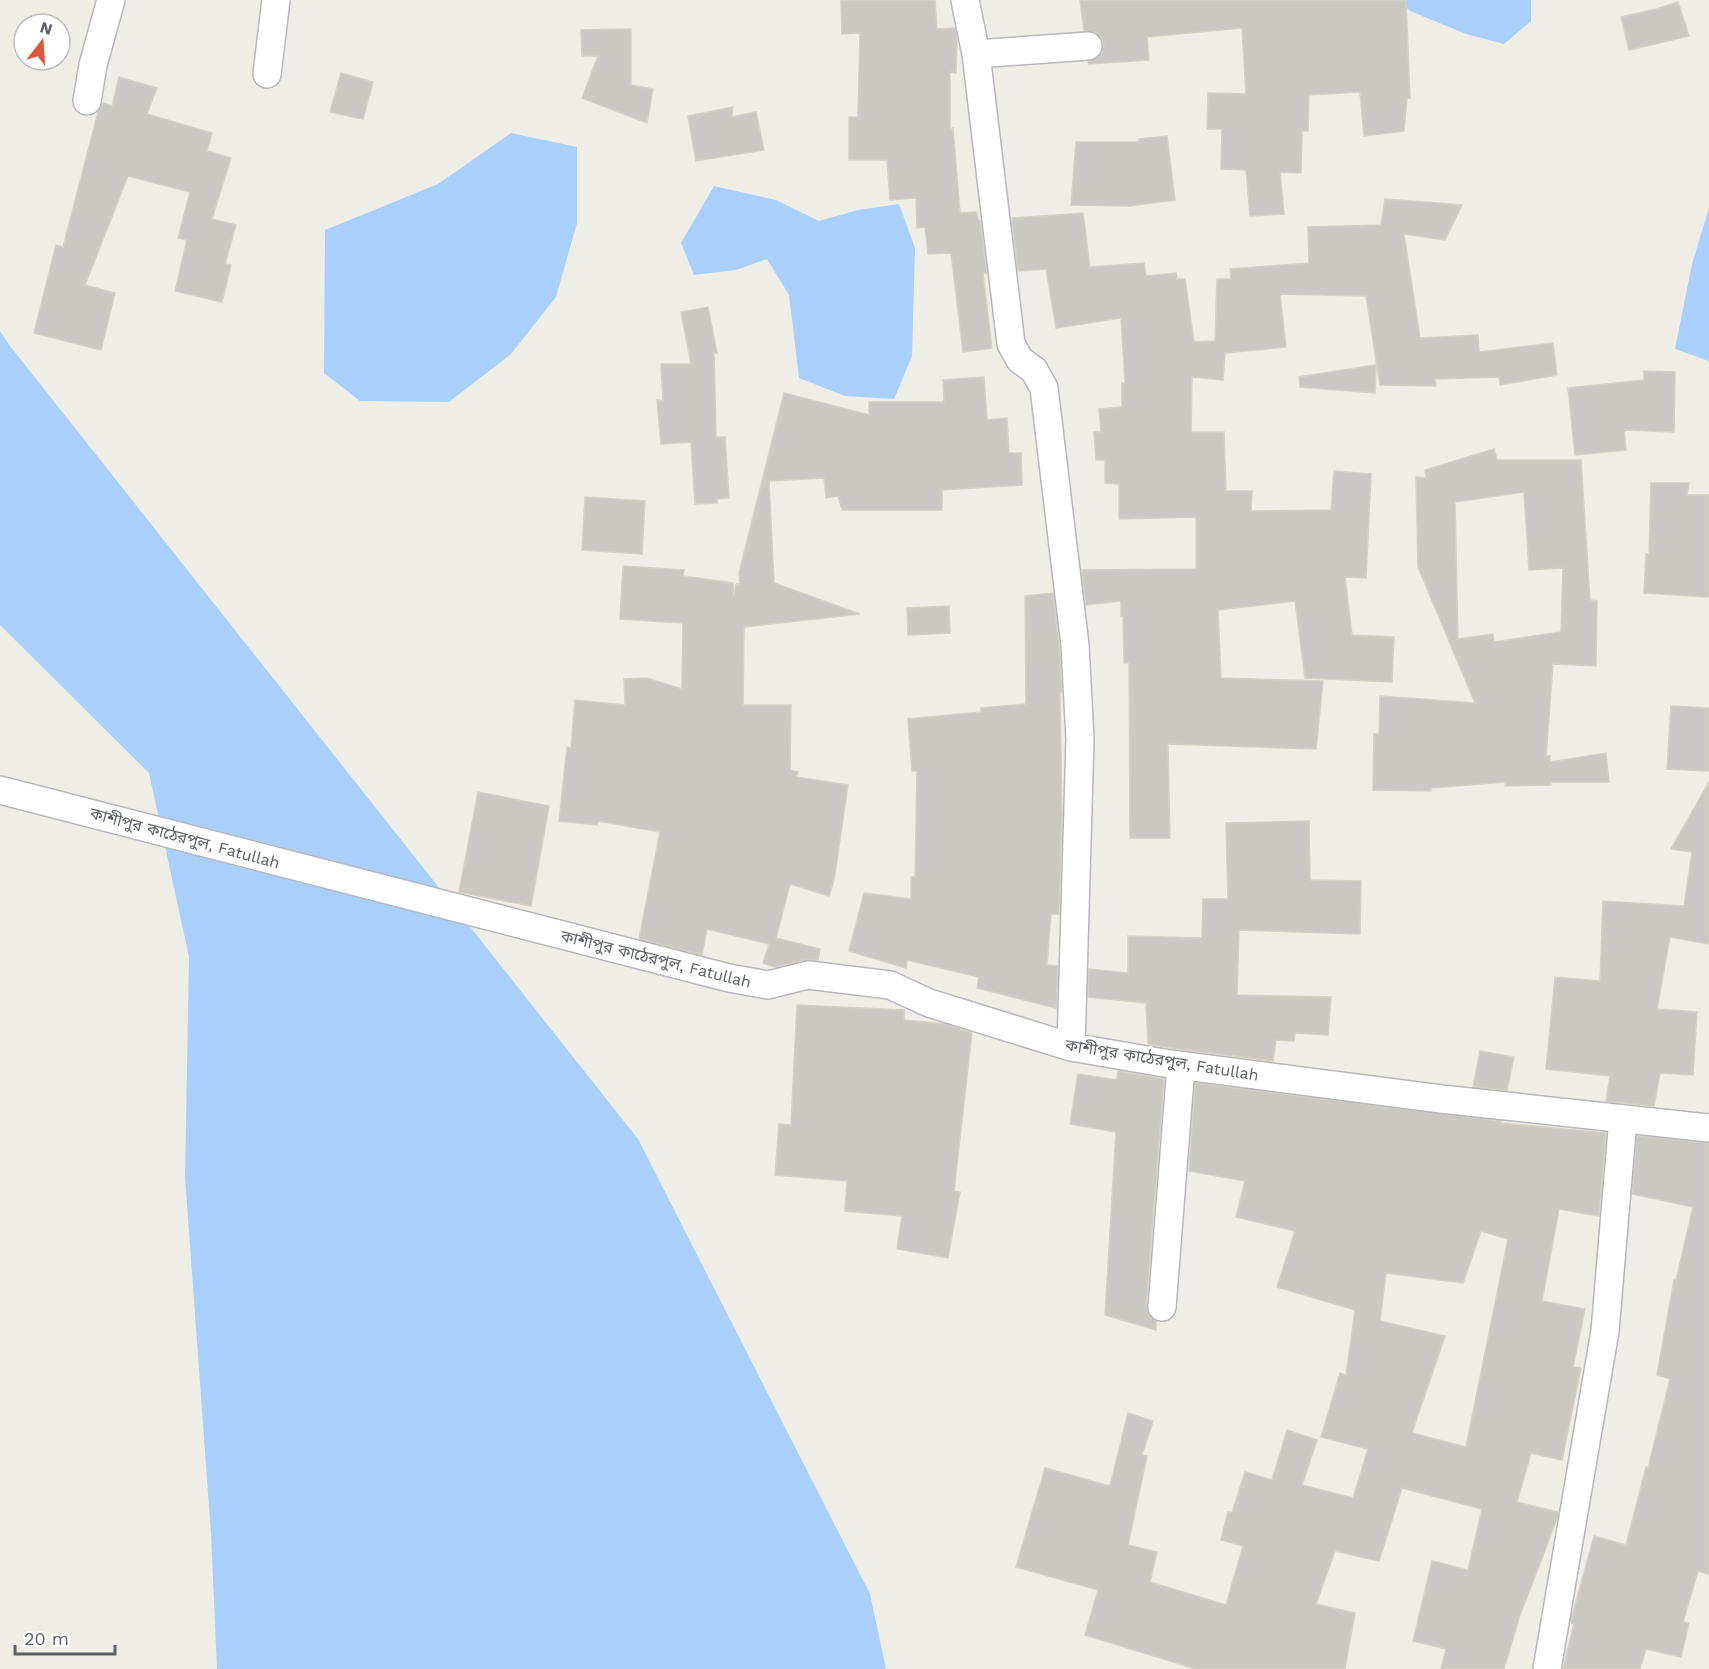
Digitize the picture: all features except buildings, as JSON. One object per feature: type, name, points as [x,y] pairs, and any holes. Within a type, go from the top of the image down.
[{"type":"street","points":[[87,101],[93,65],[111,0]]},
{"type":"street","points":[[267,74],[276,0]]},
{"type":"street","points":[[965,0],[975,54],[1011,344],[1020,360],[1034,370],[1044,388],[1076,645],[1080,739],[1071,1047]]},
{"type":"street","points":[[975,54],[1088,46]]},
{"type":"street","name":"কাশীপুর কাঠেরপুল, Fatullah","points":[[0,789],[729,978],[768,985],[808,975],[890,985],[929,1003],[1071,1047],[1181,1066],[1441,1099],[1709,1128]]},
{"type":"street","points":[[1162,1307],[1181,1066]]},
{"type":"street","points":[[1553,1668],[1605,1331],[1623,1119]]},
{"type":"water","points":[[1398,0],[1531,0],[1531,21],[1504,44],[1466,34],[1410,11]]},
{"type":"water","points":[[511,133],[577,147],[577,223],[556,297],[511,354],[449,402],[360,401],[324,373],[325,230],[438,184]]},
{"type":"water","points":[[714,186],[776,200],[819,221],[858,210],[899,204],[915,248],[912,356],[894,399],[845,396],[799,378],[789,295],[767,259],[736,270],[694,275],[681,243]]},
{"type":"water","points":[[1709,208],[1709,361],[1675,349],[1692,264]]},
{"type":"water","points":[[0,331],[638,1139],[870,1594],[886,1669],[217,1669],[211,1534],[185,1177],[189,957],[149,773],[0,625]]}]
